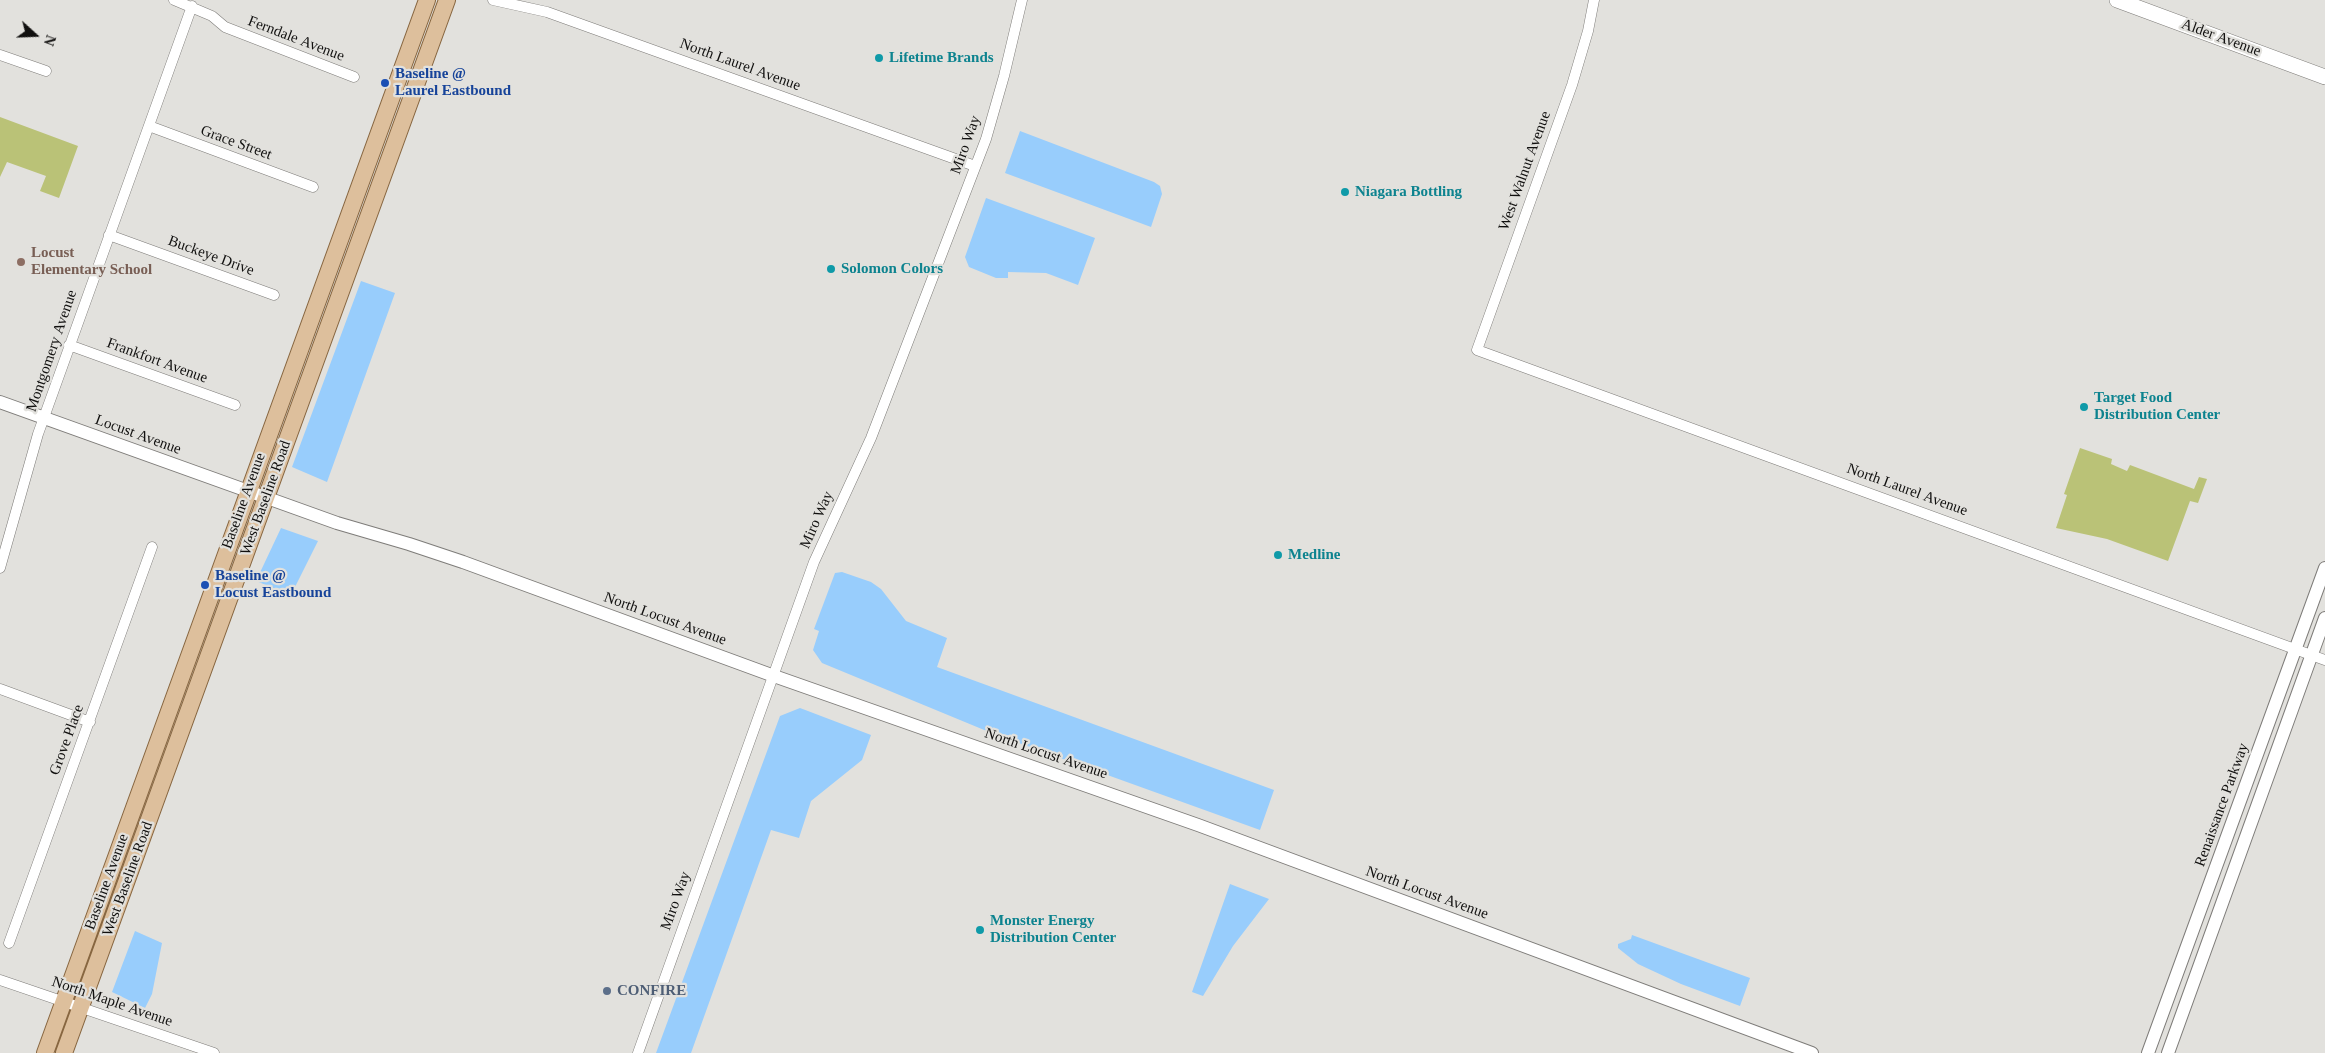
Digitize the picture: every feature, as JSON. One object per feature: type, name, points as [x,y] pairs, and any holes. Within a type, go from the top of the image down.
[{"type":"main road","name":"Baseline Avenue","points":[[63,1002],[247,491],[427,0]]},
{"type":"main road","name":"West Baseline Road","points":[[64,1053],[447,0]]},
{"type":"main road","name":"Alder Avenue","points":[[2118,0],[2325,77]]},
{"type":"main road","points":[[44,1053],[63,1002]]},
{"type":"street","name":"Ferndale Avenue","points":[[174,0],[212,16],[225,27],[354,77]]},
{"type":"street","name":"North Laurel Avenue","points":[[493,0],[547,12],[976,166]]},
{"type":"street","name":"Miro Way","points":[[638,1053],[814,562],[871,438],[976,166],[999,94],[1022,0]]},
{"type":"street","name":"West Walnut Avenue","points":[[1477,350],[1572,85],[1588,31],[1594,0]]},
{"type":"street","name":"Montgomery Avenue","points":[[0,568],[44,418],[192,6]]},
{"type":"street","points":[[0,55],[46,71]]},
{"type":"street","name":"Grace Street","points":[[149,126],[313,187]]},
{"type":"street","name":"Buckeye Drive","points":[[109,235],[274,295]]},
{"type":"street","name":"Frankfort Avenue","points":[[69,345],[235,405]]},
{"type":"street","name":"North Laurel Avenue","points":[[1477,350],[2325,660]]},
{"type":"street","name":"Locust Avenue","points":[[0,402],[266,497]]},
{"type":"street","name":"North Locust Avenue","points":[[266,497],[337,523],[445,556],[774,676],[1198,825],[1812,1053]]},
{"type":"street","name":"Grove Place","points":[[9,943],[152,547]]},
{"type":"street","name":"Renaissance Parkway","points":[[2148,1053],[2325,568]]},
{"type":"street","points":[[2168,1053],[2325,618]]},
{"type":"street","points":[[0,688],[90,722]]},
{"type":"street","name":"North Maple Avenue","points":[[0,980],[214,1053]]},
{"type":"green space","points":[[0,117],[78,146],[59,198],[40,191],[46,176],[7,162],[0,177]]},
{"type":"green space","points":[[2080,448],[2112,459],[2111,464],[2127,471],[2130,465],[2194,489],[2199,477],[2207,479],[2198,503],[2190,501],[2168,561],[2107,539],[2056,528],[2067,495],[2064,494]]},
{"type":"water","points":[[1020,131],[1154,182],[1160,186],[1162,194],[1151,227],[1005,173]]},
{"type":"water","points":[[986,198],[1095,238],[1078,285],[1046,273],[1008,272],[1008,278],[996,278],[969,267],[965,257]]},
{"type":"water","points":[[361,281],[395,293],[327,482],[292,467]]},
{"type":"water","points":[[281,528],[318,541],[291,595],[256,581]]},
{"type":"water","points":[[842,572],[871,582],[881,589],[906,621],[947,638],[937,667],[1274,790],[1260,830],[1016,742],[1008,735],[1006,739],[822,663],[813,650],[819,631],[814,629],[835,573]]},
{"type":"water","points":[[800,708],[871,735],[862,760],[811,801],[799,838],[771,830],[691,1053],[656,1053],[780,716]]},
{"type":"water","points":[[1230,884],[1269,899],[1233,946],[1203,996],[1192,992]]},
{"type":"water","points":[[135,931],[162,943],[152,994],[145,1008],[112,992]]},
{"type":"water","points":[[1632,935],[1750,978],[1740,1006],[1681,984],[1638,964],[1618,948],[1618,944],[1631,939]]},
{"type":"place","name":"Lifetime Brands","points":[[879,58]]},
{"type":"place","name":"Baseline @ Laurel Eastbound","points":[[385,83]]},
{"type":"place","name":"Niagara Bottling","points":[[1345,192]]},
{"type":"place","name":"Locust Elementary School","points":[[21,262]]},
{"type":"place","name":"Solomon Colors","points":[[831,269]]},
{"type":"place","name":"Target Food Distribution Center","points":[[2084,407]]},
{"type":"place","name":"Medline","points":[[1278,555]]},
{"type":"place","name":"Baseline @ Locust Eastbound","points":[[205,585]]},
{"type":"place","name":"Monster Energy Distribution Center","points":[[980,930]]},
{"type":"place","name":"CONFIRE","points":[[607,991]]}]
